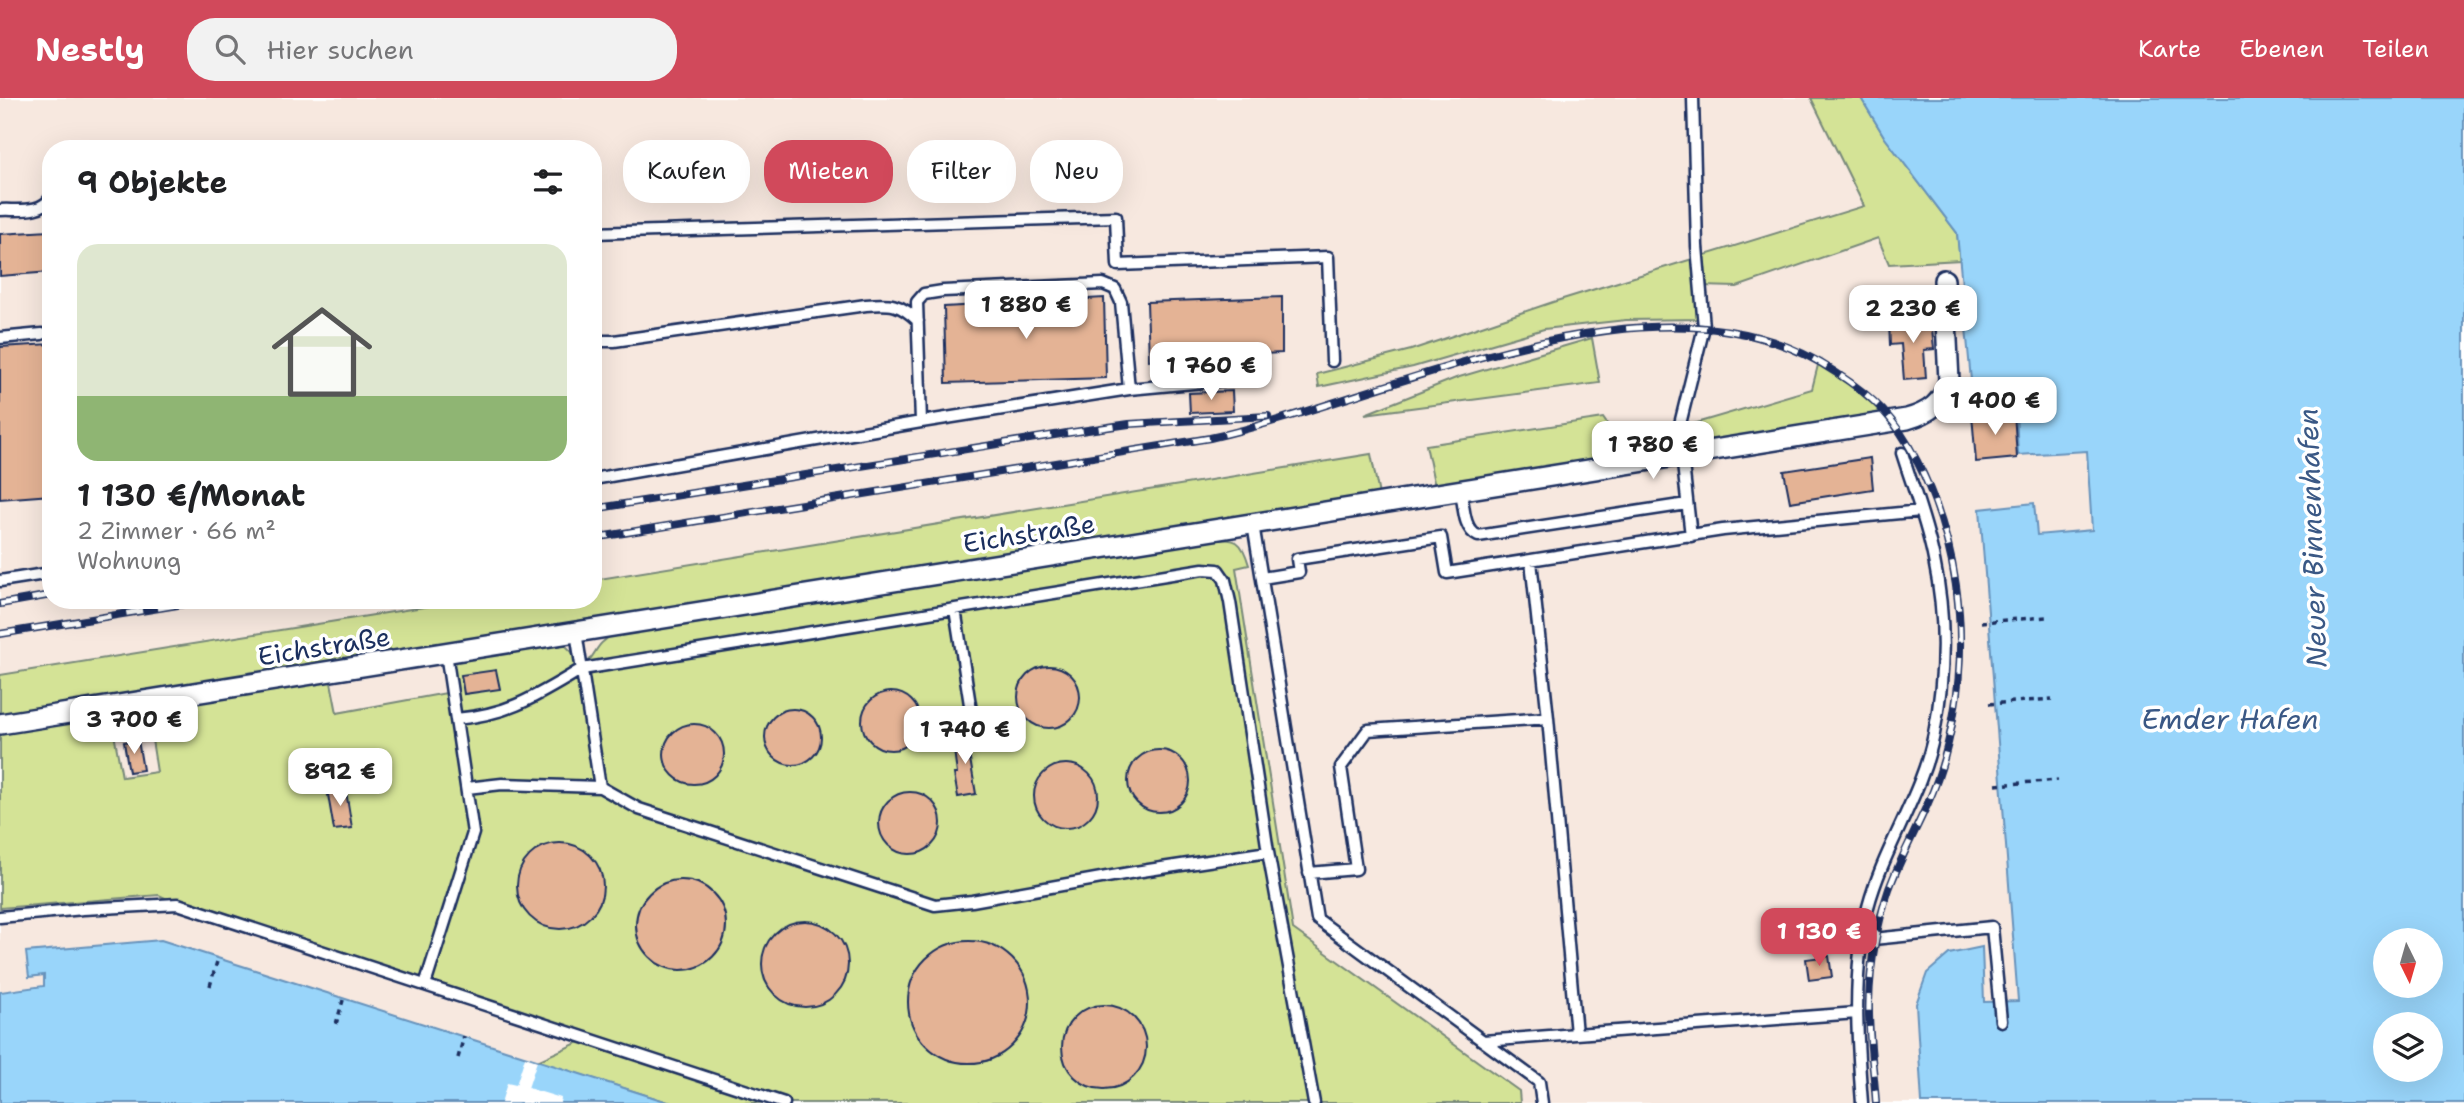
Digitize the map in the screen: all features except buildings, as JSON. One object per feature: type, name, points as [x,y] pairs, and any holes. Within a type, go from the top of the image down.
[{"type":"street","name":"Eichstraße","points":[[0,724],[1907,419],[1931,410],[1946,391],[1949,381],[1950,352],[1944,280]]},
{"type":"lane","points":[[1691,536],[1679,428],[1704,327],[1697,246],[1693,98]]},
{"type":"lane","points":[[0,210],[42,207]]},
{"type":"lane","points":[[602,233],[1116,217],[1118,265],[1328,257],[1332,361]]},
{"type":"lane","points":[[921,422],[917,302],[925,294],[943,290],[1103,284],[1115,289],[1121,302],[1129,389]]},
{"type":"lane","points":[[602,341],[889,303],[906,310],[918,321]]},
{"type":"lane","points":[[0,338],[42,334]]},
{"type":"lane","points":[[602,477],[1129,389],[1257,377]]},
{"type":"lane","points":[[1862,1103],[1857,1013],[1858,975],[1868,908],[1922,779],[1934,734],[1943,649],[1942,605],[1934,559],[1902,453]]},
{"type":"lane","points":[[1461,491],[1467,526],[1478,536],[1687,504]]},
{"type":"lane","points":[[1262,578],[1299,572],[1297,559],[1441,537],[1447,573],[1723,530],[1921,511]]},
{"type":"lane","points":[[1253,524],[1317,919],[1539,1082],[1542,1103]]},
{"type":"lane","points":[[1531,561],[1576,1034]]},
{"type":"lane","points":[[456,719],[485,716],[521,705],[582,669],[1203,569],[1218,570],[1225,580],[1230,602],[1268,852],[1314,1103]]},
{"type":"lane","points":[[0,582],[42,575]]},
{"type":"lane","points":[[955,609],[971,711]]},
{"type":"lane","points":[[576,632],[600,787]]},
{"type":"lane","points":[[425,985],[473,833],[446,653]]},
{"type":"lane","points":[[1309,873],[1356,869],[1341,767],[1368,730],[1548,718]]},
{"type":"lane","points":[[467,788],[502,785],[600,787],[639,809],[934,905],[1268,852]]},
{"type":"lane","points":[[0,917],[178,904],[784,1103]]},
{"type":"lane","points":[[1863,940],[1992,927],[2001,1021]]},
{"type":"lane","points":[[1483,1041],[1857,1013]]},
{"type":"path","points":[[1981,622],[2046,617]]},
{"type":"path","points":[[1989,704],[2052,699]]},
{"type":"path","points":[[1996,785],[2058,780]]},
{"type":"path","points":[[210,986],[219,958]]},
{"type":"path","points":[[336,1024],[344,997]]},
{"type":"path","points":[[458,1058],[464,1036]]},
{"type":"shaded area","points":[[0,98],[1861,98],[1885,138],[1957,233],[1974,412],[2014,412],[2018,455],[2087,451],[2092,531],[2036,535],[2034,503],[1980,509],[2018,1002],[1984,1002],[1982,948],[1916,1004],[1922,1103],[671,1103],[161,940],[44,975],[44,986],[0,992]]},
{"type":"green space","points":[[1811,98],[1861,98],[1885,138],[1957,233],[1960,260],[1889,264],[1878,238],[1737,287],[1701,286],[1704,319],[1626,320],[1544,329],[1413,367],[1319,387],[1317,374],[1411,350],[1553,302],[1864,206]]},
{"type":"green space","points":[[1592,338],[1600,383],[1365,414],[1456,378]]},
{"type":"green space","points":[[1819,361],[1867,393],[1892,422],[1695,445],[1688,440],[1686,426],[1679,428],[1812,389]]},
{"type":"green space","points":[[1603,418],[1612,431],[1658,422],[1665,431],[1667,440],[1657,450],[1435,487],[1426,445]]},
{"type":"green space","points":[[1371,454],[1379,495],[567,624],[563,643],[582,669],[599,646],[614,634],[1204,540],[1234,541],[1242,548],[1249,565],[1236,568],[1293,929],[1519,1091],[1520,1103],[671,1103],[537,1061],[586,1039],[178,904],[159,895],[0,908],[0,675],[411,609],[602,609],[602,579]],"holes":[[[446,653],[452,692],[337,713],[329,672]],[[146,701],[157,772],[122,777],[109,707]]]},
{"type":"water","name":"Emder Hafen","points":[[1861,98],[2464,98],[2464,1103],[1922,1103],[1916,1004],[1927,973],[1949,954],[1982,947],[1984,1002],[2018,1001],[1980,509],[2034,503],[2037,535],[2092,530],[2087,451],[2018,455],[2016,410],[1974,412],[1957,233],[1885,138]]},
{"type":"water","points":[[161,940],[671,1103],[0,1103],[0,992],[44,986],[44,975],[29,977],[26,952]]},
{"type":"pier","points":[[525,1057],[537,1061],[528,1088],[561,1098],[560,1103],[501,1103],[507,1083],[516,1085]]},
{"type":"railway","points":[[602,537],[1210,438],[1282,419],[1442,368],[1526,346],[1609,330],[1690,327],[1766,339],[1835,372],[1873,400],[1892,421],[1909,446],[1930,490],[1950,552],[1956,584],[1960,649],[1950,736],[1933,792],[1889,889],[1873,959],[1869,1014],[1876,1103]]},
{"type":"railway","points":[[602,508],[1129,424],[1268,416]]},
{"type":"railway","points":[[0,604],[42,597]]},
{"type":"railway","points":[[0,634],[153,609]]},
{"type":"water label","name":"Neuer Binnenhafen","points":[[2312,538]]}]
